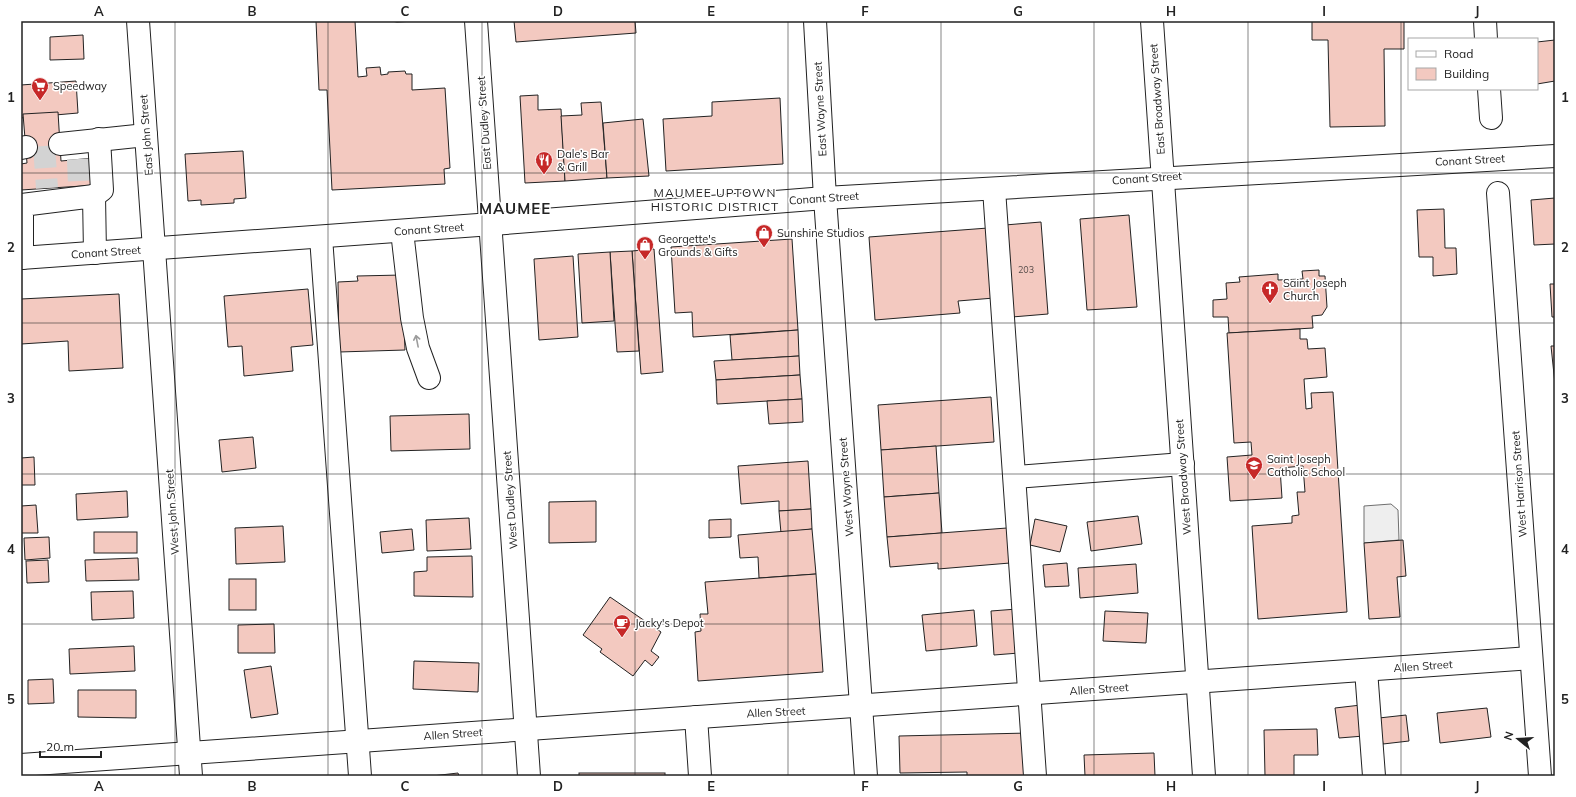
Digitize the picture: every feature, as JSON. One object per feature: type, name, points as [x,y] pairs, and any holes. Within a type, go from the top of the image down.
[{"type":"street","name":"East John Street","points":[[138,21],[154,249]]},
{"type":"street","name":"East Dudley Street","points":[[476,21],[492,224]]},
{"type":"street","name":"East Wayne Street","points":[[814,21],[825,198]]},
{"type":"street","name":"East Broadway Street","points":[[1152,21],[1163,177]]},
{"type":"street","points":[[1485,21],[1486,38]]},
{"type":"street","points":[[1489,90],[1491,118]]},
{"type":"street","points":[[72,148],[99,139],[146,135]]},
{"type":"street","points":[[22,258],[21,200],[48,195],[84,194],[102,190],[99,139]]},
{"type":"street","name":"Conant Street","points":[[22,258],[402,231],[825,198],[994,189],[1163,177],[1555,156]]},
{"type":"street","name":"West Broadway Street","points":[[1163,177],[1204,776]]},
{"type":"street","points":[[994,189],[1035,776]]},
{"type":"street","name":"West Harrison Street","points":[[1498,193],[1540,776]]},
{"type":"street","points":[[84,194],[95,253]]},
{"type":"street","name":"West Wayne Street","points":[[825,198],[866,776]]},
{"type":"street","name":"West Dudley Street","points":[[492,224],[529,776]]},
{"type":"street","points":[[402,231],[412,318],[418,348],[429,378]]},
{"type":"street","points":[[321,237],[360,776]]},
{"type":"street","name":"West John Street","points":[[154,249],[191,776]]},
{"type":"street","points":[[1014,477],[1183,464]]},
{"type":"street","name":"Allen Street","points":[[22,765],[189,752],[861,707],[1030,693],[1531,658]]},
{"type":"street","points":[[1366,670],[1374,776]]},
{"type":"street","points":[[696,717],[700,776]]},
{"type":"shaded area","points":[[1391,504],[1398,510],[1399,540],[1364,543],[1364,506]]},
{"type":"building","points":[[316,21],[355,21],[358,77],[367,76],[366,68],[380,67],[381,75],[388,74],[388,72],[405,71],[406,74],[412,74],[412,90],[445,88],[450,168],[444,169],[445,184],[332,190],[327,90],[319,90]]},
{"type":"building","points":[[391,21],[416,21],[397,22]]},
{"type":"building","points":[[514,21],[635,21],[636,33],[516,42]]},
{"type":"building","points":[[1312,21],[1404,21],[1404,49],[1384,49],[1385,126],[1330,127],[1328,40],[1312,40]]},
{"type":"building","points":[[83,35],[84,59],[50,60],[50,37]]},
{"type":"building","points":[[1555,40],[1555,81],[1538,84],[1538,42]]},
{"type":"building","points":[[76,81],[78,113],[21,118],[21,85]]},
{"type":"building","points":[[538,95],[538,110],[561,109],[565,181],[525,183],[520,96]]},
{"type":"building","points":[[780,98],[783,164],[666,171],[663,119],[712,116],[712,102]]},
{"type":"building","points":[[601,102],[607,178],[565,181],[561,116],[582,115],[581,103]]},
{"type":"building","points":[[58,112],[61,161],[94,158],[97,185],[21,190],[21,164],[27,163],[23,114]]},
{"type":"building","points":[[643,119],[649,176],[607,178],[603,123]]},
{"type":"building","points":[[243,151],[246,198],[234,199],[234,203],[201,205],[201,200],[188,201],[185,154]]},
{"type":"building","points":[[1555,198],[1555,244],[1534,245],[1531,200]]},
{"type":"building","points":[[1444,209],[1445,248],[1456,248],[1457,274],[1433,276],[1433,257],[1419,257],[1417,210]]},
{"type":"building","points":[[1129,215],[1137,307],[1087,310],[1080,219]]},
{"type":"building","points":[[1041,222],[1048,314],[1012,317],[1005,225]]},
{"type":"building","points":[[988,228],[994,298],[958,301],[960,313],[875,320],[869,237]]},
{"type":"building","points":[[792,239],[798,330],[693,337],[692,312],[675,313],[671,247]]},
{"type":"building","points":[[654,249],[663,372],[641,374],[632,251]]},
{"type":"building","points":[[632,251],[639,351],[617,352],[610,252]]},
{"type":"building","points":[[610,252],[614,321],[582,323],[578,254]]},
{"type":"building","points":[[573,256],[578,337],[539,340],[534,259]]},
{"type":"building","name":"Saint Joseph Church","points":[[1319,270],[1319,276],[1325,276],[1327,307],[1322,315],[1312,316],[1313,328],[1229,333],[1228,317],[1213,317],[1213,300],[1227,299],[1226,283],[1240,282],[1239,277],[1278,274],[1278,280],[1303,279],[1302,271]]},
{"type":"building","points":[[402,275],[405,350],[339,352],[338,282],[358,281],[357,276]]},
{"type":"building","points":[[1550,284],[1555,284],[1555,317],[1552,317]]},
{"type":"building","points":[[308,289],[313,345],[291,347],[293,371],[244,376],[242,346],[228,347],[224,296]]},
{"type":"building","points":[[119,294],[123,368],[69,371],[68,341],[21,344],[21,299]]},
{"type":"building","name":"Saint Joseph Catholic School","points":[[1300,329],[1300,339],[1307,339],[1308,349],[1325,348],[1327,377],[1304,379],[1306,409],[1312,408],[1311,393],[1333,392],[1347,612],[1258,619],[1252,526],[1292,523],[1292,516],[1299,515],[1297,492],[1305,492],[1303,466],[1280,468],[1282,498],[1230,501],[1227,457],[1252,455],[1251,442],[1234,443],[1227,333]]},
{"type":"building","points":[[798,330],[799,356],[732,360],[730,335]]},
{"type":"building","points":[[1551,346],[1555,346],[1555,384]]},
{"type":"building","points":[[799,356],[800,375],[716,380],[714,361]]},
{"type":"building","points":[[800,375],[802,399],[717,404],[716,380]]},
{"type":"building","points":[[991,397],[994,442],[881,450],[878,405]]},
{"type":"building","points":[[802,399],[803,422],[769,424],[767,401]]},
{"type":"building","points":[[469,414],[470,449],[391,451],[390,416]]},
{"type":"building","points":[[253,437],[256,468],[222,472],[219,440]]},
{"type":"building","points":[[936,446],[939,493],[884,497],[881,450]]},
{"type":"building","points":[[34,457],[35,485],[21,485],[21,458]]},
{"type":"building","points":[[808,461],[811,509],[779,511],[779,501],[741,504],[738,466]]},
{"type":"building","points":[[127,491],[128,517],[77,520],[76,494]]},
{"type":"building","points":[[939,493],[942,533],[887,537],[884,497]]},
{"type":"building","points":[[596,501],[596,542],[549,543],[549,502]]},
{"type":"building","points":[[36,505],[38,533],[21,533],[21,506]]},
{"type":"building","points":[[811,509],[812,529],[781,533],[779,511]]},
{"type":"building","points":[[1138,516],[1142,544],[1091,551],[1087,522]]},
{"type":"building","points":[[469,518],[471,549],[427,551],[426,520]]},
{"type":"building","points":[[731,519],[731,537],[709,538],[709,520]]},
{"type":"building","points":[[1035,519],[1067,526],[1060,552],[1030,545]]},
{"type":"building","points":[[283,526],[285,562],[236,564],[235,528]]},
{"type":"building","points":[[1007,528],[1010,563],[938,569],[938,563],[890,567],[887,537]]},
{"type":"building","points":[[412,529],[414,550],[382,553],[380,532]]},
{"type":"building","points":[[812,529],[816,574],[759,578],[758,557],[740,558],[738,535]]},
{"type":"building","points":[[94,532],[137,532],[137,553],[94,553]]},
{"type":"building","points":[[49,537],[50,558],[25,560],[24,538]]},
{"type":"building","points":[[1403,540],[1406,576],[1397,577],[1400,617],[1369,619],[1364,543]]},
{"type":"building","points":[[472,556],[473,597],[414,596],[414,572],[427,571],[427,557]]},
{"type":"building","points":[[138,558],[139,580],[86,581],[85,560]]},
{"type":"building","points":[[48,560],[49,582],[27,583],[26,561]]},
{"type":"building","points":[[1067,563],[1069,586],[1045,587],[1043,565]]},
{"type":"building","points":[[1136,564],[1138,593],[1080,598],[1078,568]]},
{"type":"building","points":[[816,574],[823,672],[698,681],[695,632],[701,631],[700,614],[708,614],[705,582]]},
{"type":"building","points":[[229,579],[256,579],[256,610],[229,610]]},
{"type":"building","points":[[133,591],[134,618],[92,620],[91,592]]},
{"type":"building","name":"Jacky's Depot","points":[[610,597],[661,632],[651,651],[659,657],[652,666],[645,660],[633,676],[600,652],[602,649],[583,635]]},
{"type":"building","points":[[1017,609],[1019,653],[994,655],[991,611]]},
{"type":"building","points":[[974,610],[977,646],[926,651],[922,615]]},
{"type":"building","points":[[1105,611],[1148,613],[1146,643],[1103,641]]},
{"type":"building","points":[[274,624],[275,653],[238,653],[238,625]]},
{"type":"building","points":[[134,646],[135,671],[70,674],[69,649]]},
{"type":"building","points":[[414,661],[479,663],[478,692],[413,689]]},
{"type":"building","points":[[271,666],[278,714],[251,718],[244,670]]},
{"type":"building","points":[[53,679],[54,703],[28,704],[28,680]]},
{"type":"building","points":[[78,690],[136,690],[136,718],[78,717]]},
{"type":"building","points":[[1361,705],[1364,736],[1339,738],[1335,708]]},
{"type":"building","points":[[1487,708],[1491,737],[1440,743],[1437,713]]},
{"type":"building","points":[[1406,715],[1409,741],[1383,744],[1379,718]]},
{"type":"building","points":[[1317,729],[1318,755],[1294,755],[1294,776],[1265,776],[1264,730]]},
{"type":"building","points":[[1029,733],[1030,776],[967,776],[967,772],[900,773],[899,736]]},
{"type":"building","points":[[1154,753],[1155,776],[1085,776],[1084,755]]},
{"type":"building","points":[[458,773],[459,776],[432,776]]},
{"type":"building","points":[[579,773],[665,773],[665,776],[579,776]]},
{"type":"tunnel","points":[[44,146],[47,188]]},
{"type":"tunnel","points":[[78,159],[79,186]]},
{"type":"place","name":"Speedway","points":[[40,101]]},
{"type":"place","name":"Dale’s Bar & Grill","points":[[544,175]]},
{"type":"place","name":"Sunshine Studios","points":[[764,248]]},
{"type":"place","name":"Georgette's Grounds & Gifts","points":[[645,260]]},
{"type":"place","name":"Saint Joseph Church","points":[[1270,304]]},
{"type":"place","name":"Saint Joseph Catholic School","points":[[1254,480]]},
{"type":"place","name":"Jacky's Depot","points":[[622,638]]},
{"type":"district","name":"MAUMEE UPTOWN HISTORIC DISTRICT","points":[[715,200]]},
{"type":"district","name":"MAUMEE","points":[[515,209]]}]
